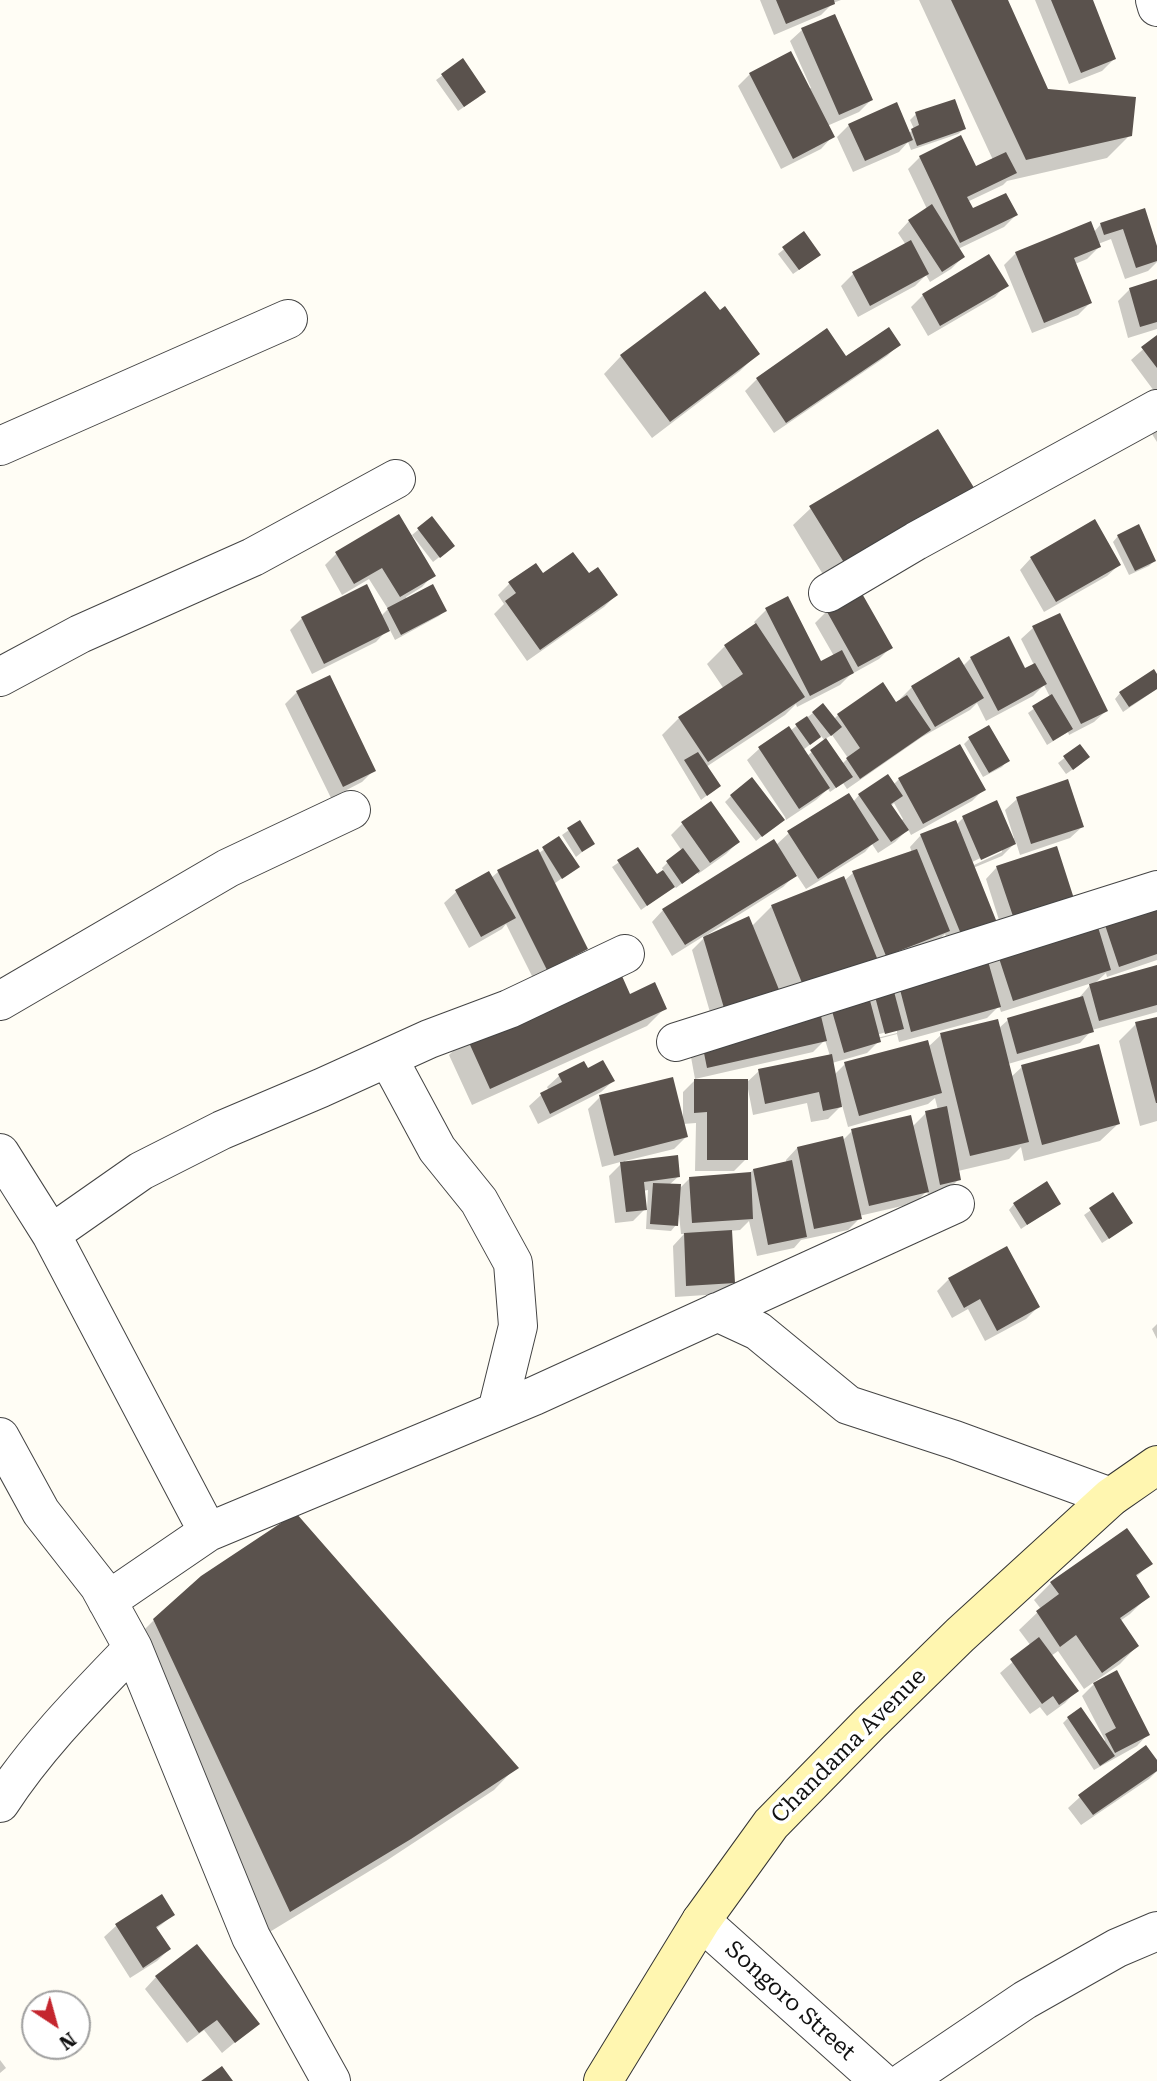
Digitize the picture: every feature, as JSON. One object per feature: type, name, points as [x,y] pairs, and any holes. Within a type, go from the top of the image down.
[{"type":"street","points":[[1155,0],[1157,7]]},
{"type":"street","points":[[0,446],[288,319]]},
{"type":"street","points":[[828,593],[916,541],[1157,410]]},
{"type":"street","points":[[0,677],[80,635],[253,557],[396,479]]},
{"type":"street","points":[[0,1001],[229,868],[351,810]]},
{"type":"street","points":[[676,1042],[1157,890]]},
{"type":"street","points":[[51,1234],[141,1171],[222,1130],[429,1039],[509,1009],[625,954]]},
{"type":"street","points":[[388,1058],[437,1149],[479,1202],[513,1263],[518,1326],[497,1411]]},
{"type":"street","points":[[0,1153],[51,1234],[208,1532]]},
{"type":"street","points":[[107,1601],[208,1532],[497,1411],[955,1204]]},
{"type":"street","points":[[717,1312],[758,1331],[848,1405],[955,1440],[1111,1497]]},
{"type":"street","points":[[0,1437],[41,1513],[99,1586],[133,1648],[251,1937],[331,2081]]},
{"type":"street","name":"Chandama Avenue","points":[[603,2081],[701,1921],[771,1824],[960,1635],[1111,1497],[1157,1465]]},
{"type":"street","points":[[0,1803],[16,1778],[74,1710],[133,1648]]},
{"type":"street","name":"Songoro Street","points":[[701,1921],[880,2081]]},
{"type":"street","points":[[905,2081],[1025,2000],[1117,1948],[1157,1931]]},
{"type":"building","points":[[776,0],[834,0],[835,4],[786,24]]},
{"type":"building","points":[[951,0],[1008,0],[1048,89],[1136,97],[1132,136],[1026,160]]},
{"type":"building","points":[[1051,0],[1093,0],[1116,59],[1081,73]]},
{"type":"building","points":[[835,14],[873,100],[839,115],[801,28]]},
{"type":"building","points":[[791,51],[835,137],[793,159],[749,73]]},
{"type":"building","points":[[463,58],[486,92],[464,107],[441,74]]},
{"type":"building","points":[[955,99],[966,129],[917,146],[911,129],[919,125],[915,112]]},
{"type":"building","points":[[897,102],[913,140],[865,161],[848,124]]},
{"type":"building","points":[[961,135],[976,166],[1006,152],[1017,173],[967,197],[973,208],[1006,193],[1018,215],[960,243],[919,156]]},
{"type":"building","points":[[932,204],[965,257],[942,272],[908,220]]},
{"type":"building","points":[[1145,208],[1157,246],[1157,261],[1136,268],[1123,229],[1104,235],[1100,223]]},
{"type":"building","points":[[1091,221],[1101,247],[1074,258],[1092,303],[1044,323],[1015,252]]},
{"type":"building","points":[[804,231],[821,255],[799,270],[782,247]]},
{"type":"building","points":[[911,240],[929,274],[870,306],[852,272]]},
{"type":"building","points":[[989,254],[1009,286],[940,326],[922,294]]},
{"type":"building","points":[[1157,279],[1157,322],[1140,327],[1129,288]]},
{"type":"building","points":[[705,291],[720,310],[725,306],[760,354],[670,422],[620,355]]},
{"type":"building","points":[[889,327],[901,345],[786,423],[756,378],[827,328],[846,356]]},
{"type":"building","points":[[1157,335],[1157,368],[1141,347]]},
{"type":"building","points":[[938,429],[976,491],[848,569],[809,506]]},
{"type":"building","points":[[399,514],[436,576],[400,597],[382,568],[354,584],[335,552]]},
{"type":"building","points":[[432,516],[455,546],[440,558],[417,528]]},
{"type":"building","points":[[1095,519],[1121,565],[1056,602],[1030,557]]},
{"type":"building","points":[[1139,524],[1156,561],[1135,571],[1117,535]]},
{"type":"building","points":[[573,552],[589,573],[598,567],[618,595],[540,650],[505,601],[516,593],[508,582],[536,563],[543,573]]},
{"type":"building","points":[[367,584],[390,631],[324,664],[301,617]]},
{"type":"building","points":[[433,584],[447,611],[401,635],[387,608]]},
{"type":"building","points":[[860,590],[893,648],[858,667],[826,610]]},
{"type":"building","points":[[788,596],[821,661],[842,650],[854,673],[810,696],[765,608]]},
{"type":"building","points":[[1060,613],[1108,711],[1081,724],[1032,626]]},
{"type":"building","points":[[756,623],[805,697],[708,762],[678,717],[743,674],[724,645]]},
{"type":"building","points":[[1009,636],[1025,668],[1035,663],[1047,684],[998,711],[970,657]]},
{"type":"building","points":[[959,657],[984,698],[935,727],[911,686]]},
{"type":"building","points":[[1154,669],[1157,674],[1157,689],[1129,707],[1119,692]]},
{"type":"building","points":[[330,675],[376,771],[343,787],[296,691]]},
{"type":"building","points":[[883,682],[896,702],[907,695],[931,730],[860,779],[846,758],[860,748],[837,714]]},
{"type":"building","points":[[1052,694],[1073,729],[1053,741],[1032,706]]},
{"type":"building","points":[[823,703],[842,727],[831,736],[812,712]]},
{"type":"building","points":[[807,716],[821,737],[810,745],[795,724]]},
{"type":"building","points":[[989,725],[1010,761],[989,773],[968,737]]},
{"type":"building","points":[[789,726],[830,788],[799,809],[758,747]]},
{"type":"building","points":[[826,738],[853,777],[836,788],[810,750]]},
{"type":"building","points":[[960,744],[986,790],[923,824],[898,778]]},
{"type":"building","points":[[1080,744],[1090,757],[1073,770],[1063,756]]},
{"type":"building","points":[[698,752],[721,786],[707,796],[684,760]]},
{"type":"building","points":[[888,774],[903,796],[891,804],[909,830],[891,842],[858,794]]},
{"type":"building","points":[[752,777],[785,820],[762,837],[730,795]]},
{"type":"building","points":[[1068,779],[1084,827],[1031,844],[1016,797]]},
{"type":"building","points":[[849,793],[879,840],[818,879],[787,831]]},
{"type":"building","points":[[997,800],[1016,844],[981,860],[962,816]]},
{"type":"building","points":[[711,801],[740,842],[710,863],[681,822]]},
{"type":"building","points":[[580,820],[595,844],[582,852],[567,828]]},
{"type":"building","points":[[956,820],[998,925],[963,939],[920,834]]},
{"type":"building","points":[[559,836],[580,867],[562,879],[542,847]]},
{"type":"building","points":[[774,839],[797,876],[685,945],[662,909]]},
{"type":"building","points":[[1057,846],[1077,908],[1017,928],[996,866]]},
{"type":"building","points":[[638,847],[657,874],[663,870],[675,887],[647,906],[617,860]]},
{"type":"building","points":[[683,848],[700,871],[682,884],[666,861]]},
{"type":"building","points":[[538,849],[588,949],[547,970],[497,870]]},
{"type":"building","points":[[917,849],[950,931],[886,956],[852,871]]},
{"type":"building","points":[[489,871],[516,918],[481,937],[455,890]]},
{"type":"building","points":[[844,876],[879,963],[806,993],[771,905]]},
{"type":"building","points":[[1157,904],[1157,954],[1119,967],[1104,922]]},
{"type":"building","points":[[749,916],[782,997],[724,1008],[703,937]]},
{"type":"building","points":[[1095,917],[1111,970],[1013,1001],[996,949]]},
{"type":"building","points":[[986,954],[1001,1007],[911,1032],[897,978]]},
{"type":"building","points":[[1157,965],[1157,1005],[1099,1021],[1089,984]]},
{"type":"building","points":[[618,967],[630,994],[655,982],[667,1009],[490,1089],[466,1036]]},
{"type":"building","points":[[892,984],[904,1029],[885,1034],[873,989]]},
{"type":"building","points":[[868,993],[881,1042],[844,1053],[830,1004]]},
{"type":"building","points":[[1083,996],[1094,1032],[1017,1054],[1007,1018]]},
{"type":"building","points":[[821,1016],[827,1041],[707,1068],[702,1043]]},
{"type":"building","points":[[1157,1017],[1157,1103],[1156,1103],[1135,1022]]},
{"type":"building","points":[[998,1019],[1029,1142],[970,1156],[940,1033]]},
{"type":"building","points":[[928,1040],[942,1093],[859,1116],[844,1062]]},
{"type":"building","points":[[1099,1044],[1120,1124],[1042,1145],[1021,1065]]},
{"type":"building","points":[[832,1054],[842,1107],[823,1111],[819,1092],[765,1104],[758,1069]]},
{"type":"building","points":[[603,1060],[615,1081],[550,1114],[540,1093],[562,1082],[558,1074],[584,1061],[588,1068]]},
{"type":"building","points":[[673,1077],[688,1137],[614,1156],[599,1095]]},
{"type":"building","points":[[694,1079],[748,1079],[748,1160],[707,1160],[707,1112],[694,1113]]},
{"type":"building","points":[[947,1106],[961,1180],[940,1185],[925,1111]]},
{"type":"building","points":[[911,1115],[929,1192],[869,1206],[851,1129]]},
{"type":"building","points":[[843,1136],[862,1219],[814,1229],[797,1147]]},
{"type":"building","points":[[678,1155],[680,1177],[644,1182],[647,1210],[626,1212],[620,1162]]},
{"type":"building","points":[[792,1160],[807,1237],[768,1245],[753,1169]]},
{"type":"building","points":[[751,1172],[753,1219],[692,1223],[689,1177]]},
{"type":"building","points":[[1047,1181],[1061,1204],[1027,1225],[1013,1203]]},
{"type":"building","points":[[653,1183],[681,1184],[678,1226],[650,1224]]},
{"type":"building","points":[[1113,1192],[1133,1223],[1109,1239],[1089,1208]]},
{"type":"building","points":[[732,1230],[735,1283],[686,1286],[684,1233]]},
{"type":"building","points":[[1007,1246],[1040,1307],[997,1331],[980,1299],[964,1308],[948,1278]]},
{"type":"building","points":[[296,1513],[519,1768],[411,1839],[290,1912],[153,1619],[201,1576]]},
{"type":"building","points":[[1127,1528],[1153,1564],[1136,1575],[1150,1597],[1120,1618],[1139,1646],[1102,1673],[1076,1635],[1060,1647],[1036,1611],[1059,1594],[1050,1582]]},
{"type":"building","points":[[1039,1637],[1079,1691],[1059,1705],[1053,1696],[1042,1704],[1010,1659]]},
{"type":"building","points":[[1117,1670],[1150,1735],[1115,1753],[1105,1734],[1116,1728],[1093,1683]]},
{"type":"building","points":[[1081,1707],[1115,1756],[1100,1766],[1067,1717]]},
{"type":"building","points":[[1146,1745],[1157,1760],[1157,1771],[1093,1815],[1078,1795]]},
{"type":"building","points":[[162,1894],[175,1915],[156,1927],[171,1949],[143,1968],[115,1924]]},
{"type":"building","points":[[197,1944],[260,2024],[235,2043],[217,2020],[199,2033],[155,1976]]},
{"type":"building","points":[[222,2066],[233,2081],[201,2081]]}]
